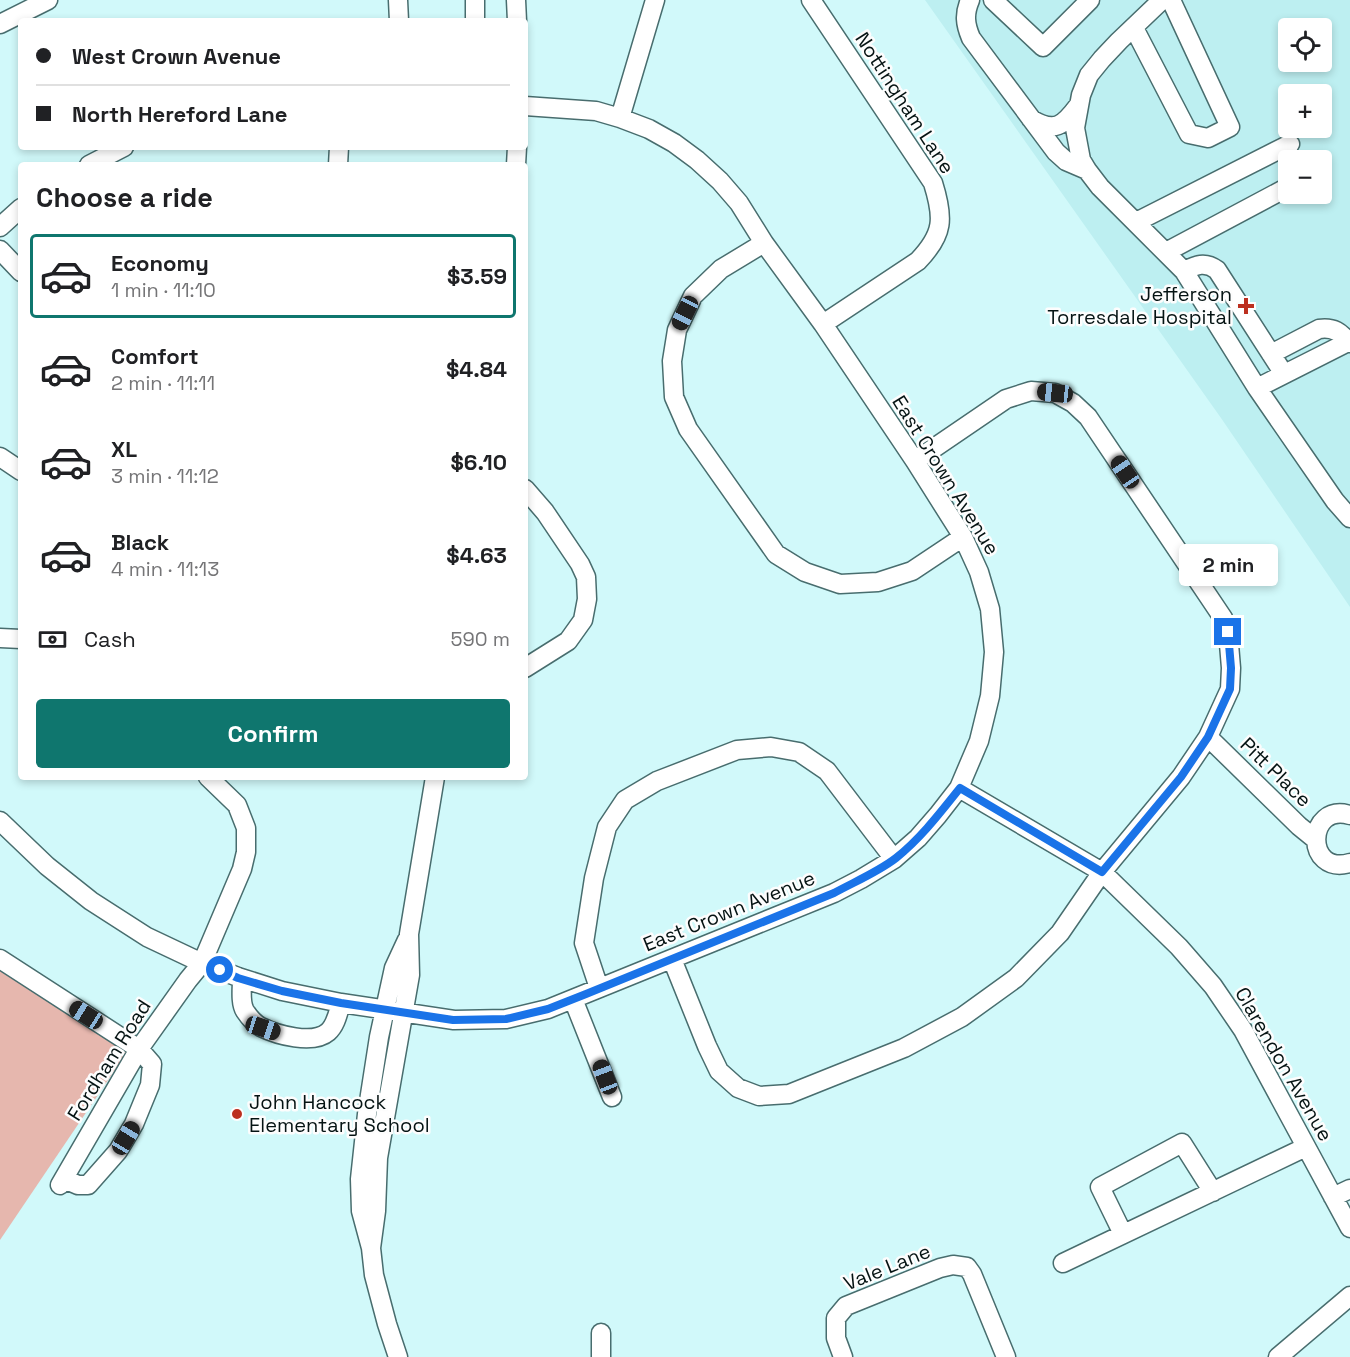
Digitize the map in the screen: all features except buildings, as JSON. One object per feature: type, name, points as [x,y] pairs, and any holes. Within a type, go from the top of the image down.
[{"type":"street","points":[[0,24],[48,0]]},
{"type":"street","points":[[398,0],[399,18]]},
{"type":"street","points":[[475,0],[475,18]]},
{"type":"street","points":[[516,0],[517,18]]},
{"type":"street","points":[[620,118],[655,0]]},
{"type":"street","name":"Nottingham Lane","points":[[811,0],[933,183],[940,204],[940,228],[930,248],[918,261],[823,324]]},
{"type":"street","points":[[970,0],[965,18],[971,38],[1056,152],[1066,161],[1087,170]]},
{"type":"street","points":[[993,0],[1043,47],[1090,0]]},
{"type":"street","points":[[1162,0],[1102,59],[1089,75],[1078,106],[1075,128],[1081,160],[1100,187],[1184,271],[1257,387],[1335,501],[1350,518]]},
{"type":"street","points":[[1134,28],[1189,134],[1208,138],[1230,127],[1171,0]]},
{"type":"street","name":"East Crown Avenue","points":[[0,821],[46,866],[91,902],[147,937],[242,979],[282,991],[403,1013],[453,1020],[506,1019],[548,1009],[834,893],[894,859],[918,838],[960,788],[979,741],[990,696],[994,652],[990,609],[980,572],[963,537],[915,461],[823,324],[764,243],[739,202],[720,181],[674,143],[649,129],[596,111],[528,106]]},
{"type":"street","points":[[1031,119],[1047,127],[1053,127],[1070,118],[1078,106]]},
{"type":"street","points":[[1136,222],[1290,144]]},
{"type":"street","points":[[95,162],[118,150]]},
{"type":"street","points":[[1166,252],[1278,192]]},
{"type":"street","points":[[0,227],[18,211]]},
{"type":"street","points":[[764,243],[721,269],[693,296],[677,330],[672,361],[674,397],[688,429],[776,554],[805,572],[840,584],[878,582],[912,571],[963,537]]},
{"type":"street","points":[[0,250],[18,269]]},
{"type":"street","points":[[1184,271],[1199,264],[1210,265],[1217,270],[1284,374]]},
{"type":"street","points":[[1257,387],[1350,342],[1337,330],[1319,329],[1271,354]]},
{"type":"street","points":[[672,959],[719,1071],[738,1088],[759,1096],[789,1094],[904,1048],[962,1017],[1016,978],[1060,933],[1102,872],[1181,777],[1208,737],[1230,689],[1228,632],[1223,618],[1088,417],[1074,403],[1055,393],[1031,391],[1006,399],[915,461]]},
{"type":"street","points":[[0,457],[18,469]]},
{"type":"street","points":[[528,492],[545,512],[580,564],[586,577],[587,599],[583,620],[568,641],[528,666]]},
{"type":"street","points":[[0,638],[18,639]]},
{"type":"street","name":"Pitt Place","points":[[1208,737],[1315,839]]},
{"type":"street","points":[[599,988],[584,943],[594,878],[607,827],[625,800],[657,781],[737,750],[771,747],[799,752],[827,771],[894,859]]},
{"type":"street","name":"Fordham Road","points":[[139,1049],[152,1064],[150,1085],[134,1124],[118,1151],[88,1185],[62,1182],[139,1049],[202,963],[242,869],[246,852],[246,828],[237,806],[211,780]]},
{"type":"street","points":[[371,1248],[376,1211],[378,1158],[410,975],[409,934],[435,780]]},
{"type":"street","name":"Clarendon Avenue","points":[[960,788],[1102,872],[1179,947],[1213,986],[1243,1030],[1350,1228]]},
{"type":"street","name":"Pitt Place","points":[[1350,815],[1340,813],[1325,819],[1316,831],[1315,839],[1319,852],[1328,861],[1341,865],[1350,863]]},
{"type":"street","points":[[398,1357],[374,1275],[371,1248],[361,1211],[360,1179],[367,1114],[384,1010],[394,968],[409,934]]},
{"type":"street","points":[[0,959],[139,1049]]},
{"type":"street","points":[[242,979],[245,1012],[263,1028],[282,1034],[303,1038],[323,1036],[335,1022],[341,1003]]},
{"type":"street","points":[[573,999],[612,1097]]},
{"type":"street","points":[[1123,1234],[1100,1187],[1182,1143],[1213,1192]]},
{"type":"street","points":[[1063,1263],[1306,1147]]},
{"type":"street","points":[[1333,1197],[1350,1189]]},
{"type":"street","name":"Vale Lane","points":[[843,1357],[836,1338],[836,1318],[846,1306],[952,1265],[967,1267],[972,1274],[1006,1357]]},
{"type":"street","points":[[1278,1357],[1350,1296]]},
{"type":"street","points":[[601,1333],[601,1357]]},
{"type":"shaded area","name":"Jefferson Torresdale Hospital","points":[[925,0],[1350,0],[1350,607],[1221,418]]},
{"type":"shaded area","points":[[0,963],[129,1049],[0,1240]]},
{"type":"place","name":"Jefferson Torresdale Hospital","points":[[1246,306]]},
{"type":"place","name":"John Hancock Elementary School","points":[[237,1114]]},
{"type":"route","points":[[220,970],[238,978],[282,991],[341,1003],[453,1020],[506,1019],[548,1009],[834,893],[861,879],[894,859],[918,838],[960,788],[1102,872],[1181,777],[1208,737],[1230,689],[1228,632]]}]
